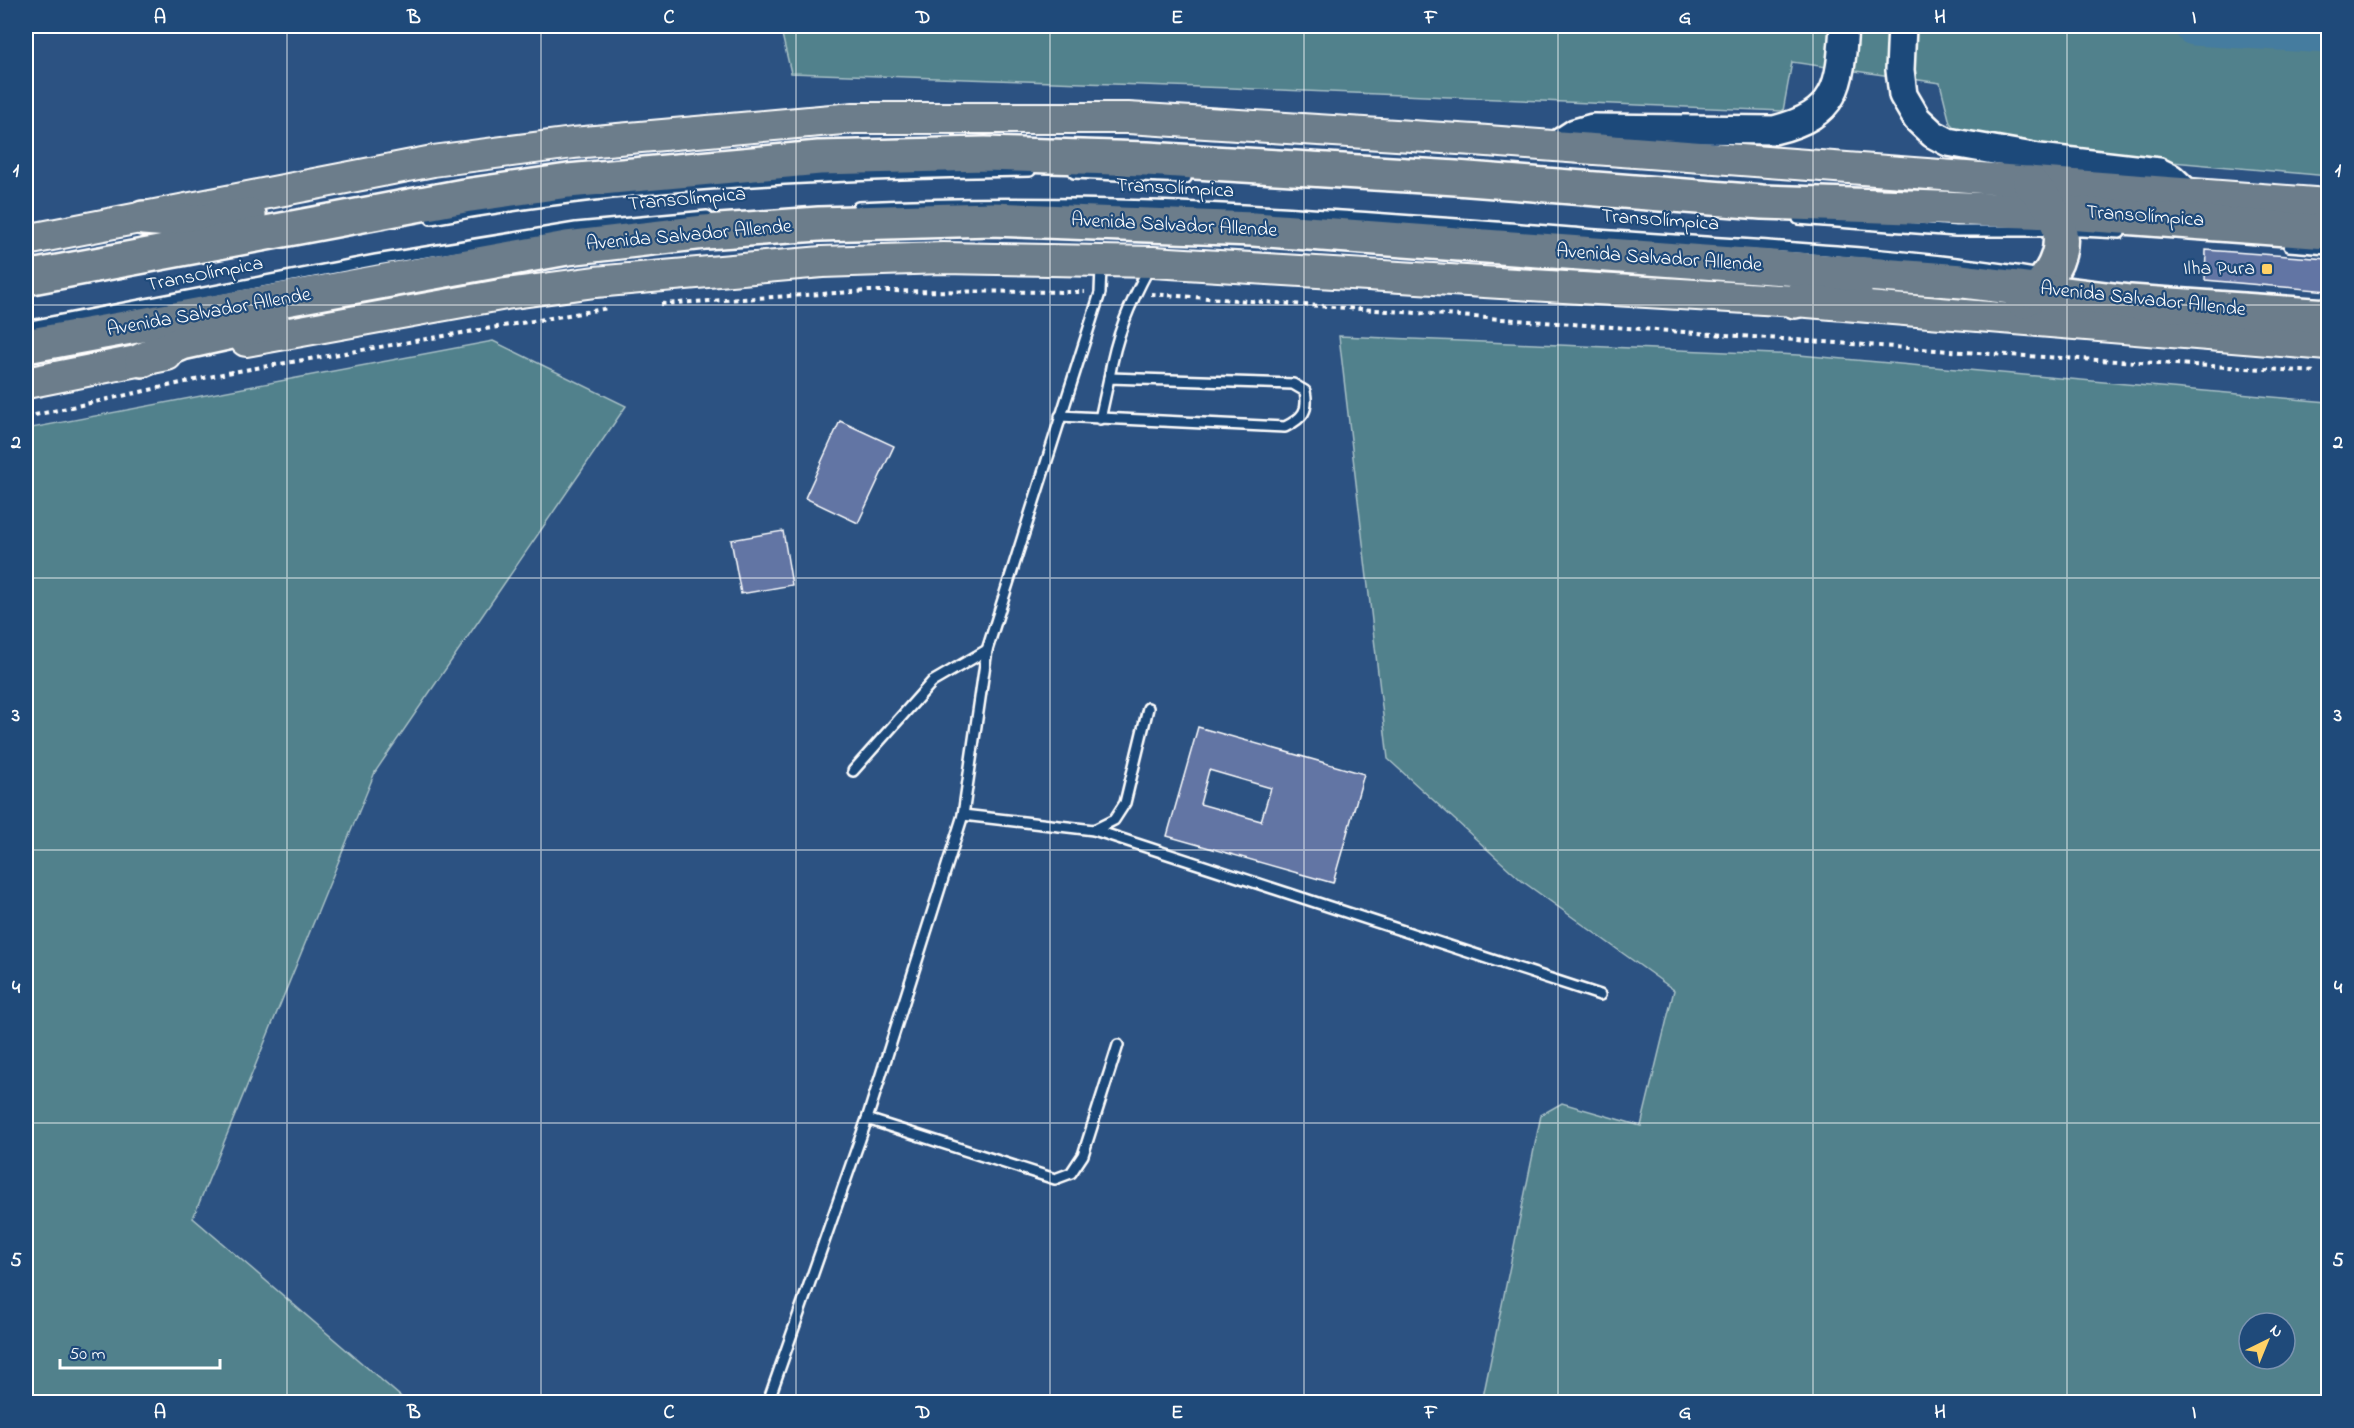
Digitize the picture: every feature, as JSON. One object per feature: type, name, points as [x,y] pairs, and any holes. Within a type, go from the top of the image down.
[{"type":"highway","points":[[26,278],[464,196],[568,182],[819,158],[985,154],[1147,159],[1456,178],[1762,202],[2057,221],[2328,232]]},
{"type":"highway","points":[[1795,301],[1810,292],[1822,290],[2008,305],[2027,298],[2048,281],[2058,257],[2057,221],[2044,196],[2030,183]]},
{"type":"highway","points":[[143,218],[195,222],[444,189],[464,196]]},
{"type":"highway","name":"Avenida Salvador Allende","points":[[26,346],[567,248],[705,232],[819,224],[958,219],[1085,221],[1287,231],[1962,281],[2048,281],[2130,302],[2328,316]]},
{"type":"highway","points":[[142,360],[182,343],[545,263],[567,248]]},
{"type":"main road","points":[[26,240],[433,161],[585,141],[854,118],[1128,118],[1555,146],[2328,204]]},
{"type":"main road","name":"Avenida Salvador Allende","points":[[26,383],[506,294],[668,274],[822,262],[932,258],[1153,262],[1795,301],[2328,345]]},
{"type":"street","points":[[1555,146],[1575,133],[1593,128],[1774,130],[1797,124],[1814,115],[1834,92],[1839,76],[1844,26]]},
{"type":"street","points":[[1902,26],[1901,80],[1904,95],[1917,119],[1933,134],[1948,142],[2039,158],[2159,172],[2166,174],[2187,194]]},
{"type":"lane","name":"TransOlímpica","points":[[418,221],[571,197],[730,183],[822,176],[1044,172]]},
{"type":"lane","name":"TransOlímpica","points":[[1066,173],[1191,178]]},
{"type":"lane","name":"TransOlímpica","points":[[849,207],[968,202],[1035,202],[1322,214],[1840,252],[1965,264],[2048,281]]},
{"type":"lane","name":"TransOlímpica","points":[[26,327],[376,260],[553,232],[722,215]]},
{"type":"lane","name":"TransOlímpica","points":[[1790,219],[1956,231],[2057,221],[2127,234]]},
{"type":"lane","points":[[2275,244],[2328,249]]},
{"type":"lane","points":[[768,1402],[867,1119],[963,815],[987,650],[1100,293],[1101,260]]},
{"type":"lane","points":[[1100,419],[1115,346],[1132,298],[1153,262]]},
{"type":"lane","points":[[1060,416],[1285,427],[1299,420],[1307,405],[1305,391],[1293,384],[1110,378]]},
{"type":"lane","points":[[853,771],[932,682],[987,650]]},
{"type":"lane","points":[[1094,830],[1114,820],[1125,803],[1148,708]]},
{"type":"lane","points":[[963,815],[1094,830],[1600,994]]},
{"type":"lane","points":[[867,1119],[1055,1179],[1071,1173],[1083,1155],[1118,1045]]},
{"type":"path","points":[[655,304],[869,291],[1100,293]]},
{"type":"path","points":[[1132,298],[1149,294],[1992,354],[2328,373]]},
{"type":"path","points":[[26,417],[227,373],[620,307]]},
{"type":"green space","points":[[780,26],[2328,26],[2328,176],[1971,144],[1950,123],[1940,83],[1792,62],[1783,111],[1231,88],[791,73]]},
{"type":"green space","points":[[1339,336],[1799,355],[2328,402],[2328,1402],[1482,1402],[1541,1115],[1562,1103],[1641,1126],[1674,990],[1522,881],[1388,759]]},
{"type":"green space","points":[[493,341],[626,406],[375,772],[193,1218],[407,1402],[26,1402],[26,429]]},
{"type":"building","name":"Ilha Pura","points":[[2206,250],[2328,259],[2328,291],[2205,280]]},
{"type":"building","points":[[840,421],[894,446],[858,523],[805,498]]},
{"type":"building","points":[[783,531],[792,585],[741,594],[731,540]]},
{"type":"building","points":[[1198,727],[1364,774],[1333,883],[1167,836]],"holes":[[[1209,770],[1271,788],[1261,821],[1200,804]]]},
{"type":"waterway","points":[[2194,26],[2328,34]]},
{"type":"place","name":"Ilha Pura","points":[[2267,269]]}]
